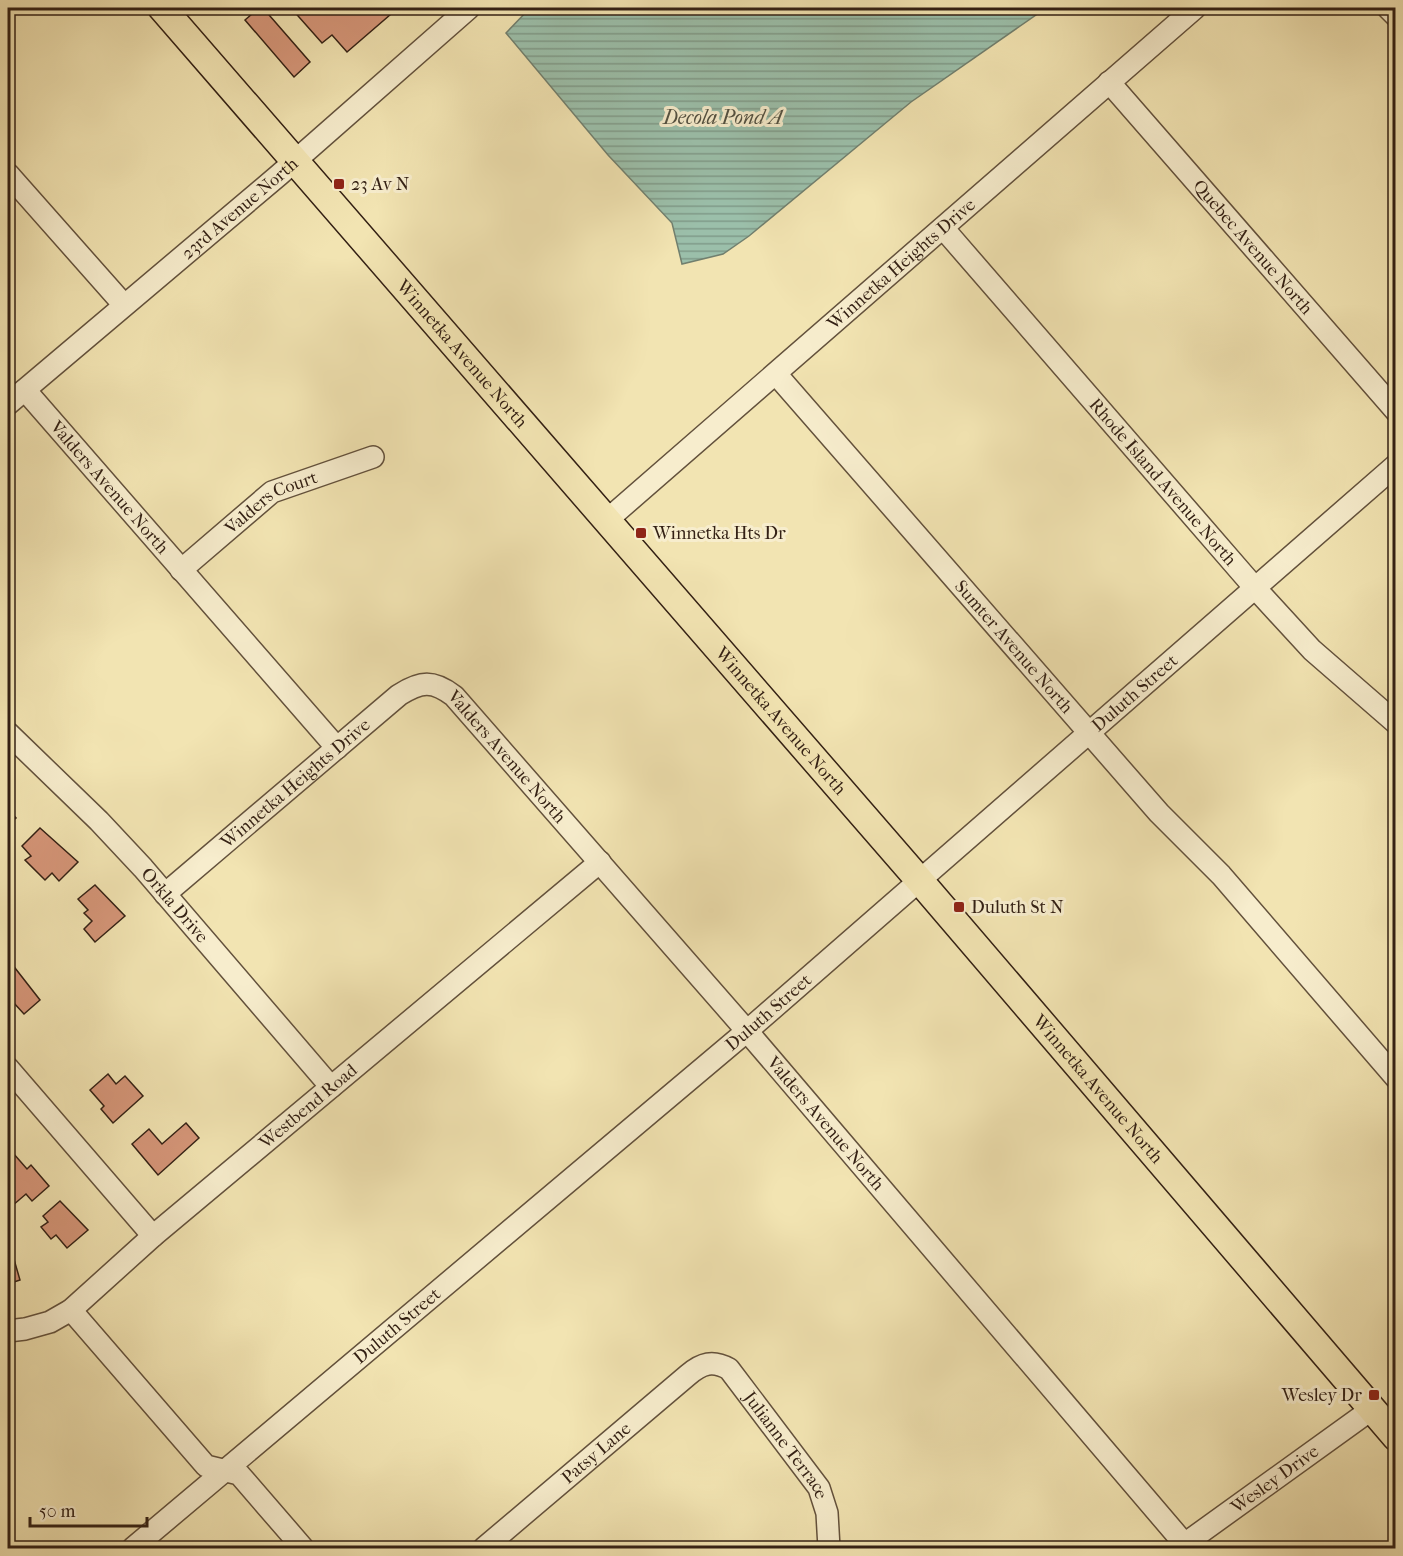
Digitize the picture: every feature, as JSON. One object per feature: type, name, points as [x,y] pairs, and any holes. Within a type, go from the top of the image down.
[{"type":"main road","name":"Winnetka Avenue North","points":[[162,8],[920,881],[1395,1437]]},
{"type":"street","name":"23rd Avenue North","points":[[8,404],[295,161],[469,8]]},
{"type":"street","name":"Winnetka Heights Drive","points":[[608,520],[1195,8]]},
{"type":"street","points":[[1388,8],[1395,16]]},
{"type":"street","name":"Quebec Avenue North","points":[[1109,82],[1395,411]]},
{"type":"street","points":[[8,174],[124,305]]},
{"type":"street","name":"Rhode Island Avenue North","points":[[943,228],[1255,588],[1312,650],[1395,723]]},
{"type":"street","name":"Sumter Avenue North","points":[[776,374],[1159,813],[1221,875],[1395,1078]]},
{"type":"street","name":"Valders Avenue North","points":[[25,390],[337,748]]},
{"type":"street","name":"Valders Court","points":[[182,570],[272,492],[373,457]]},
{"type":"street","name":"Duluth Street","points":[[133,1548],[747,1031],[1395,465]]},
{"type":"street","name":"Winnetka Heights Drive","points":[[165,894],[399,695],[413,686],[430,684]]},
{"type":"street","name":"Valders Avenue North","points":[[430,684],[442,687],[454,696],[600,862],[747,1031],[1184,1547]]},
{"type":"street","name":"Orkla Drive","points":[[8,733],[99,821],[331,1087]]},
{"type":"street","name":"Westbend Road","points":[[8,1331],[50,1322],[71,1310],[153,1236],[600,862]]},
{"type":"street","points":[[8,1068],[153,1236]]},
{"type":"street","points":[[71,1310],[206,1466],[239,1474],[303,1548]]},
{"type":"street","name":"Patsy Lane","points":[[484,1548],[693,1371],[710,1363]]},
{"type":"street","name":"Julianne Terrace","points":[[710,1363],[729,1369],[819,1488],[827,1513],[829,1548]]},
{"type":"street","name":"Wesley Drive","points":[[1184,1547],[1372,1409]]},
{"type":"water","name":"Decola Pond A","points":[[530,8],[1046,8],[911,102],[749,236],[723,254],[682,264],[672,223],[608,155],[506,33]]},
{"type":"building","points":[[259,8],[263,8],[310,62],[294,77],[245,20]]},
{"type":"building","points":[[291,8],[398,8],[347,52],[332,35],[322,43]]},
{"type":"building","points":[[8,809],[16,818],[8,825]]},
{"type":"building","points":[[40,828],[78,862],[59,881],[52,873],[45,880],[25,860],[31,856],[22,846]]},
{"type":"building","points":[[95,885],[125,916],[95,942],[84,929],[92,921],[84,913],[88,910],[78,899]]},
{"type":"building","points":[[8,959],[40,1000],[24,1014],[13,1002],[10,1004],[8,1002]]},
{"type":"building","points":[[108,1074],[116,1084],[125,1076],[143,1096],[113,1123],[101,1109],[104,1106],[90,1090]]},
{"type":"building","points":[[186,1123],[199,1138],[158,1175],[132,1144],[149,1129],[162,1144]]},
{"type":"building","points":[[13,1153],[27,1169],[31,1165],[49,1186],[32,1201],[26,1194],[12,1206],[8,1200],[8,1157]]},
{"type":"building","points":[[60,1201],[88,1230],[67,1248],[56,1235],[51,1239],[41,1227],[48,1222],[43,1216]]},
{"type":"building","points":[[13,1256],[20,1280],[8,1284],[8,1257]]},
{"type":"place","name":"23 Av N","points":[[339,184]]},
{"type":"place","name":"Winnetka Hts Dr","points":[[641,533]]},
{"type":"place","name":"Duluth St N","points":[[959,907]]},
{"type":"place","name":"Wesley Dr","points":[[1374,1395]]}]
